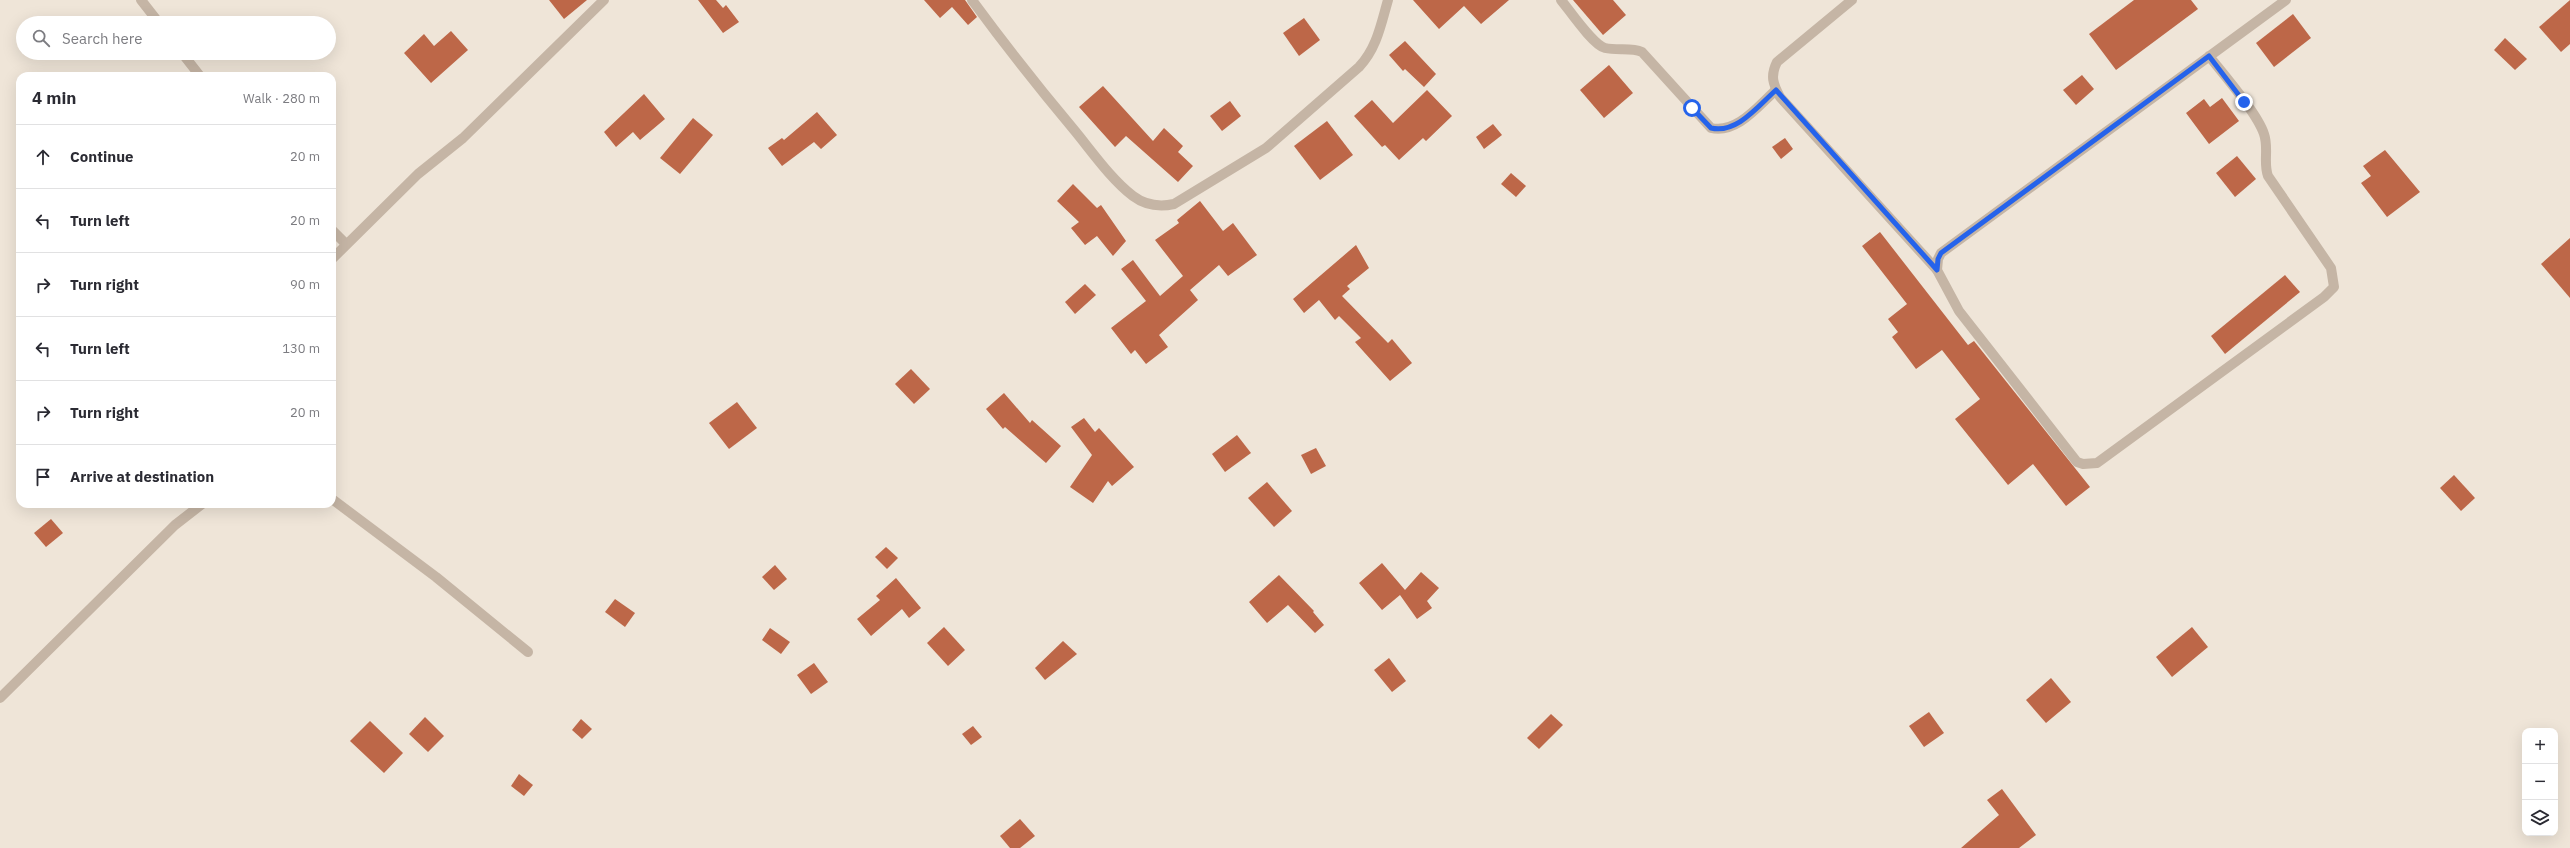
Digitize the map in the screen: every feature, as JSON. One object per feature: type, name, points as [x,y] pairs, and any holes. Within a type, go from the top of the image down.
[{"type":"street","points":[[141,0],[154,16]]},
{"type":"street","points":[[336,255],[418,174],[463,138],[604,0]]},
{"type":"street","points":[[972,0],[1017,61],[1108,172],[1134,197],[1152,205],[1166,206],[1174,204],[1266,148],[1359,67],[1369,56],[1378,35],[1388,0]]},
{"type":"street","points":[[1562,0],[1600,46],[1618,50],[1634,49],[1642,52],[1711,128],[1720,130],[1730,127],[1776,90]]},
{"type":"street","points":[[1852,0],[1777,62],[1771,73],[1776,90],[1937,270],[1959,311],[2077,462],[2082,464],[2097,463],[2324,297],[2334,287],[2331,268],[2268,176],[2265,168],[2264,134],[2244,102],[2209,56]]},
{"type":"street","points":[[1937,270],[1938,259],[1941,253],[2286,0]]},
{"type":"street","points":[[187,60],[197,72]]},
{"type":"street","points":[[336,234],[346,244]]},
{"type":"street","points":[[336,502],[436,577],[528,652]]},
{"type":"street","points":[[0,698],[175,525],[197,508]]},
{"type":"building","points":[[549,0],[587,0],[564,19]]},
{"type":"building","points":[[698,0],[716,0],[723,8],[726,5],[739,22],[723,33]]},
{"type":"building","points":[[924,0],[965,0],[977,17],[968,25],[952,7],[940,18]]},
{"type":"building","points":[[1413,0],[1509,0],[1481,24],[1464,6],[1439,29]]},
{"type":"building","points":[[1573,0],[1613,0],[1626,15],[1603,35]]},
{"type":"building","points":[[2134,0],[2191,0],[2198,9],[2116,70],[2089,34]]},
{"type":"building","points":[[2570,0],[2570,44],[2561,52],[2539,27]]},
{"type":"building","points":[[2293,14],[2311,38],[2274,67],[2256,43]]},
{"type":"building","points":[[1304,18],[1320,40],[1299,56],[1283,33]]},
{"type":"building","points":[[451,31],[468,50],[431,83],[404,53],[424,34],[434,46]]},
{"type":"building","points":[[2505,38],[2527,59],[2515,70],[2494,50]]},
{"type":"building","points":[[1405,41],[1436,74],[1424,87],[1405,69],[1403,71],[1389,55]]},
{"type":"building","points":[[1609,65],[1633,93],[1604,118],[1580,90]]},
{"type":"building","points":[[2082,75],[2094,89],[2076,105],[2063,90]]},
{"type":"building","points":[[1103,86],[1153,141],[1164,128],[1183,146],[1178,152],[1193,166],[1178,182],[1126,136],[1115,147],[1079,107]]},
{"type":"building","points":[[1427,90],[1452,116],[1426,141],[1423,138],[1399,160],[1385,145],[1382,147],[1354,116],[1372,100],[1393,123]]},
{"type":"building","points":[[644,94],[665,119],[640,140],[633,132],[616,147],[604,132]]},
{"type":"building","points":[[2222,98],[2239,121],[2209,144],[2186,113],[2204,99],[2210,107]]},
{"type":"building","points":[[1230,101],[1241,116],[1222,131],[1210,116]]},
{"type":"building","points":[[817,112],[837,135],[821,149],[814,142],[782,166],[768,148],[782,138],[784,140]]},
{"type":"building","points":[[693,118],[713,135],[680,174],[660,158]]},
{"type":"building","points":[[1327,121],[1353,155],[1320,180],[1294,146]]},
{"type":"building","points":[[1493,124],[1502,135],[1484,149],[1476,137]]},
{"type":"building","points":[[1785,138],[1793,149],[1781,159],[1772,147]]},
{"type":"building","points":[[2385,150],[2420,192],[2387,217],[2361,183],[2371,176],[2363,166]]},
{"type":"building","points":[[2237,156],[2256,179],[2235,197],[2216,173]]},
{"type":"building","points":[[1511,173],[1526,186],[1516,197],[1501,184]]},
{"type":"building","points":[[1073,184],[1097,208],[1101,205],[1126,241],[1113,256],[1097,236],[1085,245],[1071,228],[1079,222],[1057,201]]},
{"type":"building","points":[[1200,201],[1223,231],[1233,223],[1257,255],[1228,276],[1219,265],[1190,290],[1198,300],[1159,335],[1168,347],[1146,364],[1135,350],[1131,354],[1111,328],[1146,301],[1121,269],[1133,260],[1160,296],[1183,276],[1155,240],[1179,223],[1177,220]]},
{"type":"building","points":[[1880,232],[1968,345],[1974,341],[2090,487],[2066,506],[2033,464],[2008,485],[1955,419],[1980,399],[1942,350],[1916,369],[1892,337],[1898,332],[1888,319],[1907,304],[1862,246]]},
{"type":"building","points":[[2570,238],[2570,298],[2541,264]]},
{"type":"building","points":[[1356,245],[1369,268],[1347,286],[1350,289],[1342,296],[1388,343],[1392,339],[1412,363],[1390,381],[1355,342],[1361,338],[1339,316],[1335,320],[1319,300],[1304,313],[1293,299]]},
{"type":"building","points":[[2285,275],[2300,292],[2225,354],[2211,336]]},
{"type":"building","points":[[1085,284],[1096,295],[1075,314],[1065,302]]},
{"type":"building","points":[[911,369],[930,389],[914,404],[895,384]]},
{"type":"building","points":[[1004,393],[1030,423],[1032,420],[1061,446],[1046,463],[1005,427],[1003,429],[986,409]]},
{"type":"building","points":[[737,402],[757,428],[729,449],[709,423]]},
{"type":"building","points":[[1084,418],[1095,432],[1099,428],[1134,467],[1112,486],[1108,481],[1093,503],[1070,487],[1092,455],[1071,427]]},
{"type":"building","points":[[1237,435],[1251,453],[1225,472],[1212,454]]},
{"type":"building","points":[[1316,448],[1326,466],[1311,474],[1301,455]]},
{"type":"building","points":[[2454,475],[2475,498],[2461,511],[2440,488]]},
{"type":"building","points":[[1267,482],[1292,511],[1274,527],[1248,498]]},
{"type":"building","points":[[51,519],[63,533],[46,547],[34,533]]},
{"type":"building","points":[[886,547],[898,558],[887,569],[875,557]]},
{"type":"building","points":[[1382,563],[1405,590],[1421,572],[1439,588],[1427,601],[1432,608],[1417,619],[1400,595],[1382,610],[1359,583]]},
{"type":"building","points":[[775,565],[787,579],[774,590],[762,577]]},
{"type":"building","points":[[1279,575],[1314,611],[1313,612],[1324,625],[1315,633],[1288,605],[1267,623],[1249,602]]},
{"type":"building","points":[[896,578],[921,608],[909,618],[902,609],[871,636],[857,619],[880,600],[876,596]]},
{"type":"building","points":[[615,599],[635,613],[625,627],[605,612]]},
{"type":"building","points":[[944,627],[965,650],[948,666],[927,643]]},
{"type":"building","points":[[2192,627],[2208,647],[2172,677],[2156,657]]},
{"type":"building","points":[[770,628],[790,642],[781,654],[762,640]]},
{"type":"building","points":[[1063,641],[1077,654],[1045,680],[1035,668]]},
{"type":"building","points":[[1389,658],[1406,681],[1392,692],[1374,670]]},
{"type":"building","points":[[814,663],[828,682],[811,694],[797,675]]},
{"type":"building","points":[[2051,678],[2071,702],[2046,723],[2026,700]]},
{"type":"building","points":[[1929,712],[1944,733],[1924,747],[1909,726]]},
{"type":"building","points":[[1551,714],[1563,725],[1539,749],[1527,738]]},
{"type":"building","points":[[425,717],[444,736],[428,752],[409,734]]},
{"type":"building","points":[[581,719],[592,729],[582,739],[572,730]]},
{"type":"building","points":[[370,721],[403,753],[384,773],[350,741]]},
{"type":"building","points":[[973,726],[982,737],[971,745],[962,734]]},
{"type":"building","points":[[519,774],[533,785],[524,796],[511,786]]},
{"type":"building","points":[[2002,789],[2036,835],[2019,848],[1961,848],[1999,815],[1987,800]]},
{"type":"building","points":[[1020,819],[1035,836],[1020,848],[1010,848],[1000,836]]},
{"type":"route","points":[[1692,108],[1711,128],[1720,130],[1726,129],[1742,120],[1776,90],[1780,97],[1937,270],[1938,259],[1941,253],[2209,56],[2244,102]]}]
